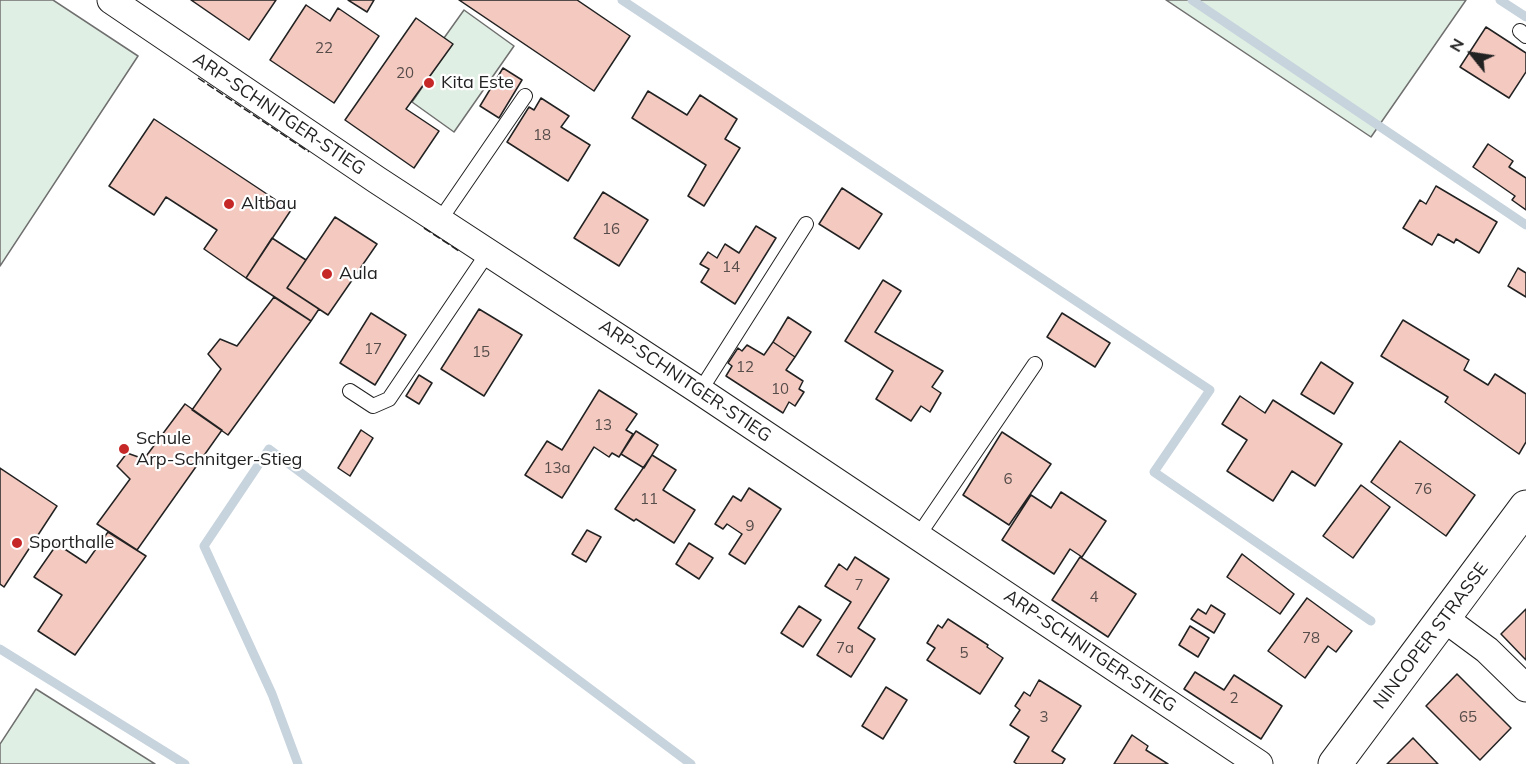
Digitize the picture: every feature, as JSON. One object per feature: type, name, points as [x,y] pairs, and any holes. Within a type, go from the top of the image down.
[{"type":"main road","name":"NINCOPER STRASSE","points":[[1335,764],[1526,507]]},
{"type":"street","name":"ARP-SCHNITGER-STIEG","points":[[111,0],[367,174],[489,251],[1259,764]]},
{"type":"street","points":[[1444,619],[1487,650],[1526,687]]},
{"type":"lane","points":[[440,220],[525,96]]},
{"type":"lane","points":[[700,391],[806,224]]},
{"type":"lane","points":[[350,391],[374,406],[389,399],[489,251]]},
{"type":"lane","points":[[918,536],[1035,364]]},
{"type":"green space","points":[[0,0],[53,0],[138,56],[0,266]]},
{"type":"green space","points":[[1166,0],[1466,0],[1371,137]]},
{"type":"green space","points":[[464,10],[514,46],[454,132],[412,102],[452,44],[444,38]]},
{"type":"green space","points":[[36,689],[155,764],[0,764],[0,744]]},
{"type":"building","points":[[191,0],[276,0],[249,40]]},
{"type":"building","points":[[348,0],[374,0],[367,12]]},
{"type":"building","points":[[459,0],[577,0],[630,36],[594,91]]},
{"type":"building","points":[[306,5],[330,21],[338,8],[379,36],[334,103],[270,60]]},
{"type":"building","points":[[416,18],[453,44],[406,109],[439,131],[414,168],[345,120]]},
{"type":"building","points":[[1486,27],[1526,53],[1526,72],[1509,98],[1460,67]]},
{"type":"building","points":[[503,68],[522,80],[499,118],[480,106]]},
{"type":"building","points":[[648,91],[687,115],[700,95],[737,119],[725,139],[740,148],[704,206],[688,196],[706,165],[632,118]]},
{"type":"building","points":[[541,98],[569,116],[561,127],[590,145],[568,181],[507,142],[529,107],[534,110]]},
{"type":"building","name":"Altbau","points":[[154,119],[291,210],[246,278],[204,249],[217,230],[166,197],[154,215],[109,186]]},
{"type":"building","points":[[1488,144],[1513,161],[1509,167],[1526,178],[1526,210],[1512,200],[1515,196],[1473,167]]},
{"type":"building","points":[[1436,186],[1497,222],[1479,253],[1456,239],[1454,243],[1438,234],[1432,245],[1403,228],[1420,200],[1426,204]]},
{"type":"building","points":[[842,188],[882,214],[859,249],[819,224]]},
{"type":"building","points":[[603,192],[648,220],[619,266],[574,238]]},
{"type":"building","name":"Aula","points":[[335,217],[377,244],[328,315],[287,288]]},
{"type":"building","points":[[756,226],[776,238],[735,304],[701,282],[709,269],[700,264],[708,252],[717,258],[725,244],[739,253]]},
{"type":"building","points":[[272,238],[306,260],[287,288],[319,309],[311,321],[246,278]]},
{"type":"building","points":[[1518,268],[1526,273],[1526,297],[1508,286]]},
{"type":"building","points":[[883,280],[901,291],[875,332],[943,371],[932,387],[941,393],[930,412],[921,406],[911,421],[876,399],[893,371],[845,341]]},
{"type":"building","points":[[274,297],[311,321],[228,435],[192,410],[221,369],[208,354],[220,339],[237,346]]},
{"type":"building","points":[[479,309],[522,335],[484,396],[441,369]]},
{"type":"building","points":[[371,313],[406,335],[375,385],[340,363]]},
{"type":"building","points":[[1062,313],[1110,343],[1095,367],[1047,337]]},
{"type":"building","points":[[788,317],[811,332],[795,357],[773,342]]},
{"type":"building","points":[[1403,320],[1469,360],[1464,370],[1488,385],[1495,374],[1526,394],[1526,442],[1519,454],[1445,402],[1448,397],[1381,356]]},
{"type":"building","points":[[773,342],[795,357],[786,370],[803,381],[799,389],[804,392],[795,406],[789,402],[783,413],[726,376],[732,366],[728,363],[738,348],[742,351],[747,345],[764,355]]},
{"type":"building","points":[[1321,362],[1353,383],[1334,414],[1301,394]]},
{"type":"building","points":[[419,375],[432,383],[419,404],[406,396]]},
{"type":"building","points":[[599,390],[637,414],[626,430],[633,434],[619,457],[612,453],[609,457],[594,447],[562,498],[525,475],[547,441],[562,450]]},
{"type":"building","points":[[1240,396],[1265,413],[1273,400],[1342,444],[1315,486],[1292,471],[1273,501],[1227,471],[1247,440],[1222,424]]},
{"type":"building","points":[[185,404],[222,430],[137,550],[97,524],[130,479],[117,466],[127,453],[144,459]]},
{"type":"building","points":[[361,430],[373,438],[350,476],[338,468]]},
{"type":"building","points":[[636,431],[658,445],[644,468],[621,454]]},
{"type":"building","points":[[1002,432],[1051,464],[1009,525],[963,495]]},
{"type":"building","points":[[1400,441],[1475,495],[1446,536],[1371,482]]},
{"type":"building","points":[[652,455],[676,470],[663,490],[695,510],[674,543],[636,519],[634,521],[615,509]]},
{"type":"building","name":"Sporthalle","points":[[0,468],[57,506],[4,587],[0,584]]},
{"type":"building","points":[[1361,485],[1390,507],[1353,558],[1323,536]]},
{"type":"building","points":[[749,488],[781,509],[745,564],[729,554],[742,534],[727,524],[723,529],[715,524],[733,496],[741,501]]},
{"type":"building","points":[[1061,492],[1106,521],[1082,557],[1070,549],[1054,574],[1002,540],[1031,495],[1051,508]]},
{"type":"building","points":[[587,530],[601,537],[586,562],[572,554]]},
{"type":"building","points":[[108,532],[146,556],[75,655],[38,631],[62,595],[34,577],[57,544],[86,563]]},
{"type":"building","points":[[689,543],[713,558],[699,579],[676,564]]},
{"type":"building","points":[[1242,554],[1294,594],[1280,614],[1227,577]]},
{"type":"building","points":[[855,557],[889,579],[858,628],[875,639],[851,677],[817,655],[851,602],[825,586],[839,564],[847,570]]},
{"type":"building","points":[[1080,557],[1136,594],[1108,637],[1052,600]]},
{"type":"building","points":[[1307,598],[1352,631],[1336,652],[1328,646],[1305,678],[1268,651]]},
{"type":"building","points":[[1211,605],[1225,614],[1214,633],[1191,619],[1198,609],[1206,614]]},
{"type":"building","points":[[799,606],[821,620],[803,647],[781,633]]},
{"type":"building","points":[[1526,609],[1526,660],[1501,634]]},
{"type":"building","points":[[948,619],[988,645],[987,647],[1003,658],[980,694],[927,660],[935,648],[927,643],[938,625],[942,628]]},
{"type":"building","points":[[1190,626],[1209,638],[1198,657],[1179,645]]},
{"type":"building","points":[[1195,672],[1224,690],[1234,675],[1282,706],[1261,739],[1184,689]]},
{"type":"building","points":[[1457,674],[1511,728],[1480,760],[1426,706]]},
{"type":"building","points":[[1039,680],[1081,706],[1052,751],[1065,759],[1062,764],[1017,764],[1014,762],[1029,737],[1010,725],[1020,710],[1015,706],[1024,692],[1030,696]]},
{"type":"building","points":[[886,687],[907,700],[883,739],[862,726]]},
{"type":"building","points":[[1132,735],[1148,746],[1146,750],[1168,764],[1114,764]]},
{"type":"building","points":[[1413,738],[1438,764],[1387,764]]},
{"type":"waterway","points":[[622,0],[1210,390],[1154,472],[1371,621]]},
{"type":"waterway","points":[[1192,0],[1526,225]]},
{"type":"waterway","points":[[1500,0],[1526,17]]},
{"type":"waterway","points":[[298,764],[272,694],[204,546],[269,449],[691,764]]},
{"type":"waterway","points":[[0,649],[185,764]]},
{"type":"fence","points":[[198,78],[309,152]]},
{"type":"fence","points":[[424,228],[459,251]]},
{"type":"place","name":"Kita Este","points":[[429,83]]},
{"type":"place","name":"Altbau","points":[[229,204]]},
{"type":"place","name":"Aula","points":[[327,274]]},
{"type":"place","name":"Schule Arp-Schnitger-Stieg","points":[[124,449]]},
{"type":"place","name":"Sporthalle","points":[[17,543]]}]
